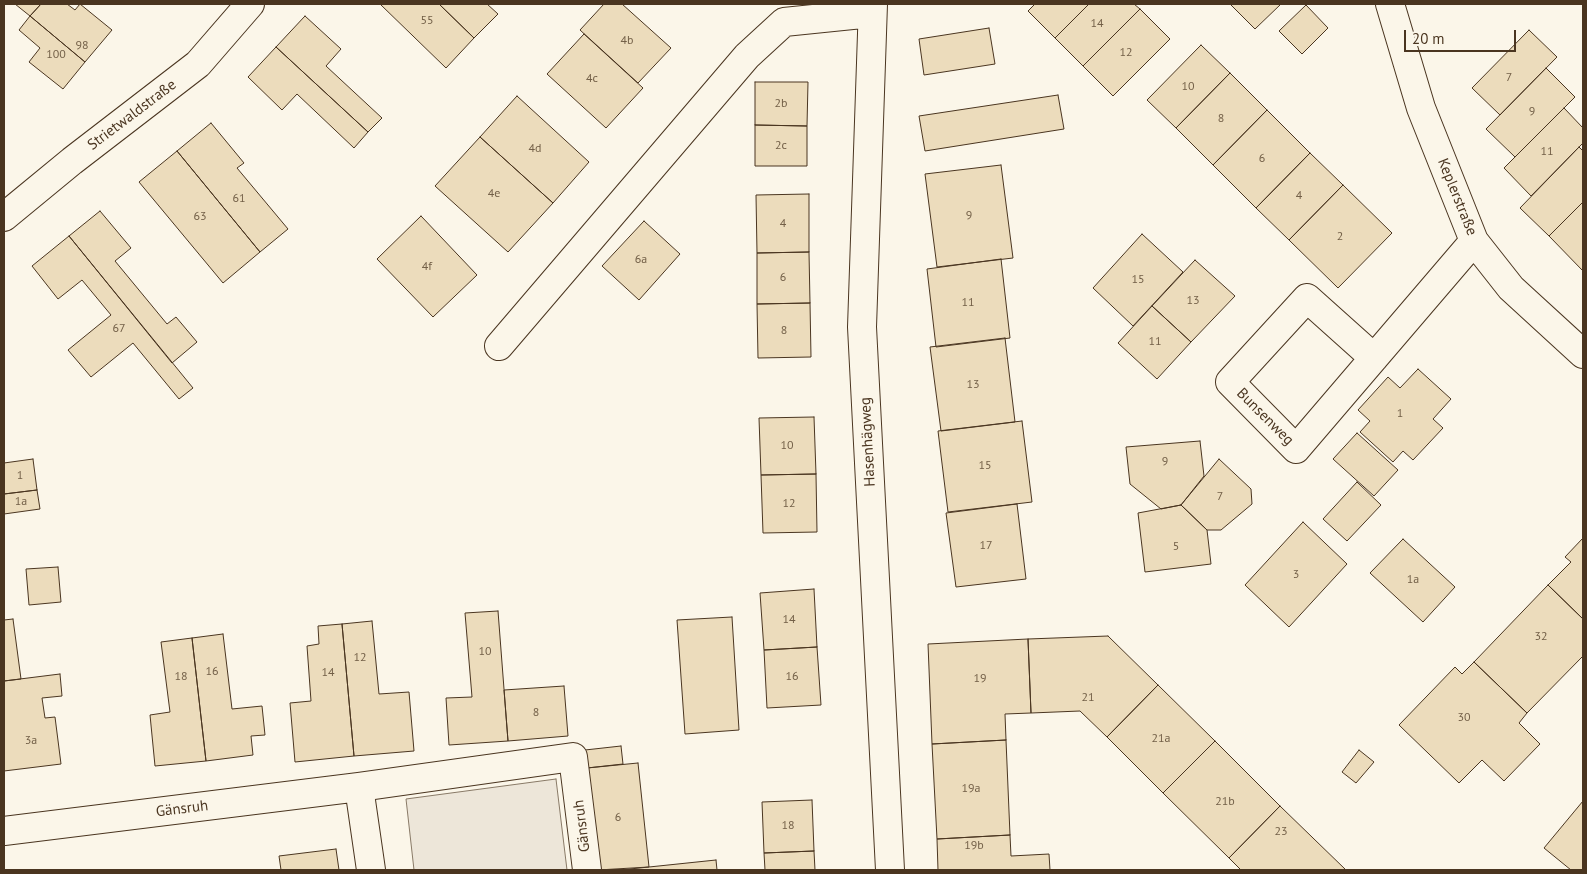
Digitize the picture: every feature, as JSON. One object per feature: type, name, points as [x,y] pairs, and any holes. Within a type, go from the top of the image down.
[{"type":"street","name":"Strietwaldstraße","points":[[4,217],[72,161],[198,64],[250,4]]},
{"type":"street","name":"Keplerstraße","points":[[1390,4],[1421,108],[1474,241],[1511,288],[1583,354]]},
{"type":"street","name":"Hasenhägweg","points":[[499,346],[747,56],[784,22],[872,9],[862,327],[890,870]]},
{"type":"street","name":"Bunsenweg","points":[[1374,358],[1307,298],[1230,382],[1296,449],[1374,358],[1474,241]]},
{"type":"street","name":"Gänsruh","points":[[4,831],[359,787],[573,757],[587,870]]},
{"type":"street","points":[[359,787],[371,870]]},
{"type":"shaded area","points":[[556,779],[567,870],[414,870],[406,799]]},
{"type":"building","points":[[15,4],[41,4],[30,16]]},
{"type":"building","points":[[41,4],[67,4],[75,10],[80,4],[112,30],[85,62],[30,16]]},
{"type":"building","points":[[380,4],[439,4],[474,38],[446,68]]},
{"type":"building","points":[[439,4],[487,4],[498,14],[474,38]]},
{"type":"building","points":[[604,4],[622,4],[671,48],[638,83],[580,30]]},
{"type":"building","points":[[1035,4],[1089,4],[1055,38],[1028,11]]},
{"type":"building","points":[[1089,4],[1134,4],[1140,9],[1083,66],[1055,38]]},
{"type":"building","points":[[1230,4],[1281,4],[1255,29]]},
{"type":"building","points":[[1306,5],[1328,28],[1302,54],[1279,31]]},
{"type":"building","points":[[1140,9],[1170,39],[1113,96],[1083,66]]},
{"type":"building","points":[[30,16],[85,62],[63,89],[29,62],[40,48],[19,30]]},
{"type":"building","points":[[305,16],[341,49],[326,66],[382,118],[368,132],[276,47]]},
{"type":"building","points":[[989,28],[995,64],[924,75],[919,39]]},
{"type":"building","points":[[1529,30],[1557,57],[1500,115],[1472,88]]},
{"type":"building","points":[[584,34],[643,88],[606,128],[547,74]]},
{"type":"building","points":[[1201,45],[1230,73],[1176,128],[1147,100]]},
{"type":"building","points":[[276,47],[368,132],[354,148],[297,94],[282,110],[248,77]]},
{"type":"building","points":[[1546,68],[1575,97],[1515,157],[1486,129]]},
{"type":"building","points":[[1230,73],[1267,110],[1213,165],[1176,128]]},
{"type":"building","points":[[755,82],[808,82],[807,126],[755,125]]},
{"type":"building","points":[[1058,95],[1064,129],[925,151],[919,116]]},
{"type":"building","points":[[517,96],[589,162],[553,203],[480,137]]},
{"type":"building","points":[[1564,108],[1583,128],[1583,143],[1531,196],[1504,168]]},
{"type":"building","points":[[1267,110],[1310,153],[1256,208],[1213,165]]},
{"type":"building","points":[[211,123],[244,163],[237,168],[288,229],[260,252],[177,151]]},
{"type":"building","points":[[755,125],[807,126],[807,166],[755,166]]},
{"type":"building","points":[[480,137],[553,203],[508,252],[435,186]]},
{"type":"building","points":[[1579,147],[1583,151],[1583,202],[1549,236],[1520,208]]},
{"type":"building","points":[[177,151],[260,252],[223,283],[139,182]]},
{"type":"building","points":[[1310,153],[1343,185],[1289,240],[1256,208]]},
{"type":"building","points":[[1001,165],[1013,258],[937,267],[925,174]]},
{"type":"building","points":[[1343,185],[1392,233],[1338,288],[1289,240]]},
{"type":"building","points":[[809,194],[809,252],[757,253],[756,195]]},
{"type":"building","points":[[1583,202],[1583,271],[1549,236]]},
{"type":"building","points":[[100,211],[131,248],[115,261],[167,324],[176,317],[197,342],[172,363],[69,236]]},
{"type":"building","points":[[421,216],[477,275],[433,317],[377,259]]},
{"type":"building","points":[[644,221],[680,254],[639,300],[602,266]]},
{"type":"building","points":[[1142,234],[1183,272],[1133,326],[1093,288]]},
{"type":"building","points":[[69,236],[193,388],[179,399],[133,343],[91,377],[68,350],[111,315],[82,280],[58,299],[32,266]]},
{"type":"building","points":[[809,252],[810,303],[757,304],[757,253]]},
{"type":"building","points":[[1001,259],[1010,338],[936,347],[927,269]]},
{"type":"building","points":[[1195,260],[1235,296],[1191,342],[1152,306]]},
{"type":"building","points":[[810,303],[811,357],[758,358],[757,304]]},
{"type":"building","points":[[1152,306],[1191,342],[1157,379],[1118,343]]},
{"type":"building","points":[[1005,338],[1015,422],[941,431],[930,347]]},
{"type":"building","points":[[1418,369],[1451,399],[1433,419],[1443,428],[1413,460],[1403,451],[1393,462],[1360,432],[1370,421],[1358,410],[1388,377],[1400,388]]},
{"type":"building","points":[[814,417],[816,474],[761,475],[759,418]]},
{"type":"building","points":[[1022,421],[1032,502],[948,512],[938,431]]},
{"type":"building","points":[[1357,433],[1398,470],[1374,496],[1333,459]]},
{"type":"building","points":[[1200,441],[1204,476],[1181,505],[1161,509],[1130,484],[1126,447]]},
{"type":"building","points":[[33,459],[37,490],[4,494],[4,463]]},
{"type":"building","points":[[1219,459],[1251,489],[1252,504],[1221,530],[1207,530],[1181,505]]},
{"type":"building","points":[[816,474],[817,532],[763,533],[761,475]]},
{"type":"building","points":[[1357,482],[1381,505],[1347,541],[1323,519]]},
{"type":"building","points":[[37,490],[40,509],[4,514],[4,494]]},
{"type":"building","points":[[1017,504],[1026,579],[956,587],[946,513]]},
{"type":"building","points":[[1181,505],[1207,530],[1211,564],[1145,572],[1138,513]]},
{"type":"building","points":[[1303,522],[1347,564],[1289,627],[1245,585]]},
{"type":"building","points":[[1583,538],[1583,619],[1548,585],[1571,562],[1565,557]]},
{"type":"building","points":[[1403,539],[1455,587],[1423,622],[1370,573]]},
{"type":"building","points":[[58,567],[61,602],[29,605],[26,569]]},
{"type":"building","points":[[1548,585],[1583,619],[1583,656],[1527,713],[1474,662]]},
{"type":"building","points":[[814,589],[817,647],[764,650],[760,593]]},
{"type":"building","points":[[498,611],[508,741],[449,745],[446,698],[472,697],[465,613]]},
{"type":"building","points":[[732,617],[739,730],[685,734],[677,620]]},
{"type":"building","points":[[13,619],[21,679],[4,681],[4,620]]},
{"type":"building","points":[[372,621],[379,694],[409,692],[414,751],[354,756],[342,624]]},
{"type":"building","points":[[342,624],[354,756],[295,762],[290,703],[311,701],[307,646],[319,644],[318,626]]},
{"type":"building","points":[[223,634],[232,709],[262,706],[265,735],[251,736],[253,755],[206,761],[192,638]]},
{"type":"building","points":[[1108,636],[1158,685],[1107,737],[1080,711],[1031,713],[1028,639]]},
{"type":"building","points":[[192,638],[206,761],[155,766],[150,715],[170,712],[161,642]]},
{"type":"building","points":[[1028,639],[1031,713],[1005,714],[1006,740],[932,744],[928,644]]},
{"type":"building","points":[[817,647],[821,705],[767,708],[764,650]]},
{"type":"building","points":[[1474,662],[1527,713],[1519,723],[1540,744],[1504,781],[1482,760],[1459,783],[1399,725],[1455,667],[1462,674]]},
{"type":"building","points":[[60,674],[62,696],[42,698],[45,718],[55,717],[61,764],[4,771],[4,681]]},
{"type":"building","points":[[1158,685],[1215,741],[1163,793],[1107,737]]},
{"type":"building","points":[[564,686],[568,736],[508,741],[504,690]]},
{"type":"building","points":[[1006,740],[1010,835],[937,839],[932,744]]},
{"type":"building","points":[[1215,741],[1280,806],[1229,858],[1163,793]]},
{"type":"building","points":[[621,746],[623,764],[587,768],[585,750]]},
{"type":"building","points":[[1359,750],[1374,762],[1356,783],[1342,772]]},
{"type":"building","points":[[638,763],[649,867],[598,870],[587,768]]},
{"type":"building","points":[[812,800],[814,851],[764,853],[762,802]]},
{"type":"building","points":[[1583,801],[1583,870],[1571,870],[1544,848]]},
{"type":"building","points":[[1280,806],[1346,870],[1241,870],[1229,858]]},
{"type":"building","points":[[1010,835],[1011,856],[1049,854],[1050,870],[938,870],[937,839]]},
{"type":"building","points":[[336,849],[339,870],[281,870],[279,856]]},
{"type":"building","points":[[814,851],[815,870],[765,870],[764,853]]},
{"type":"building","points":[[716,860],[717,870],[620,870],[649,867]]}]
